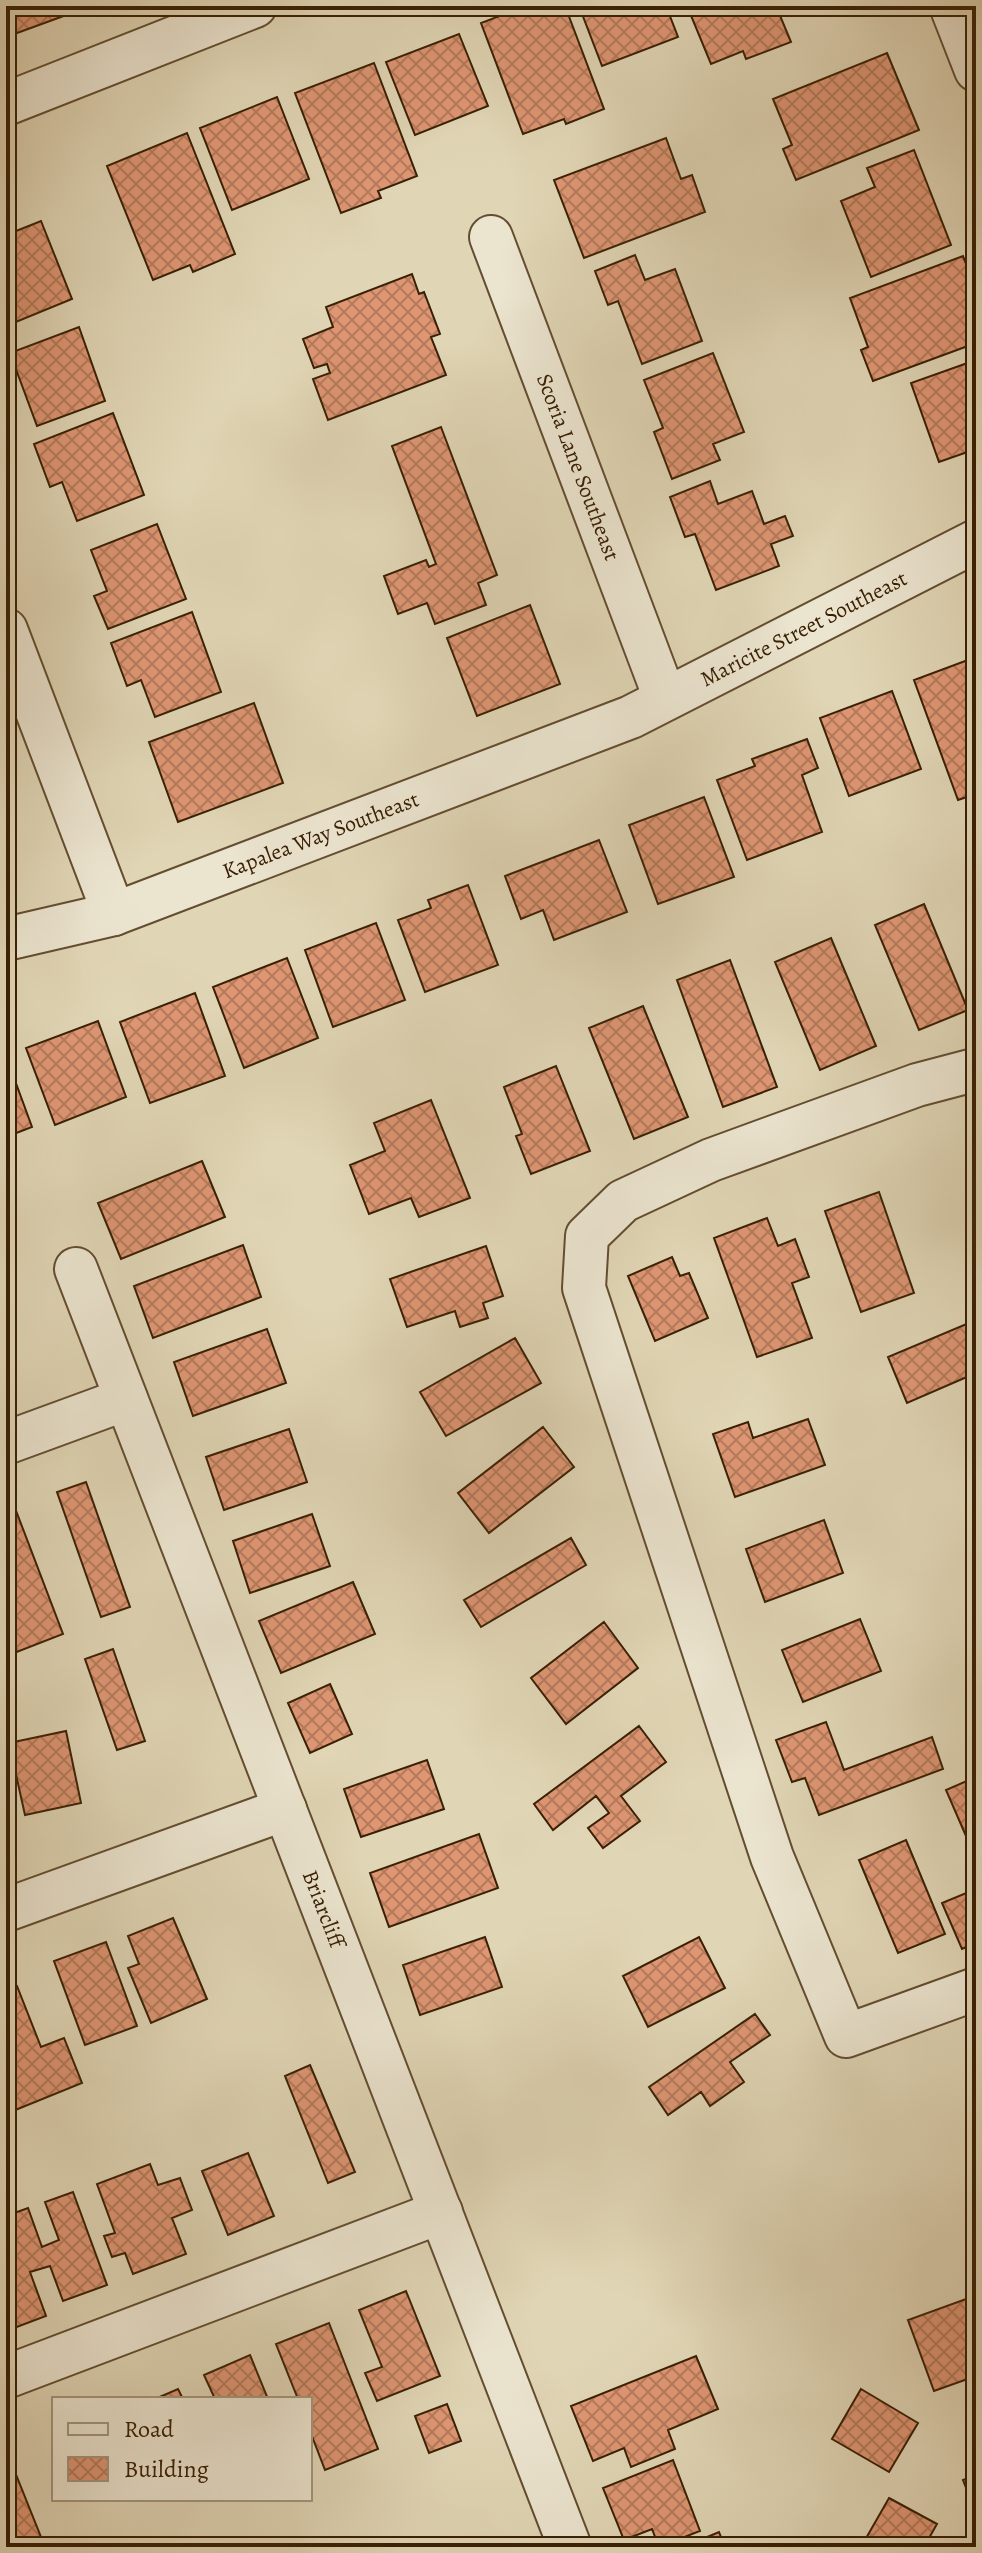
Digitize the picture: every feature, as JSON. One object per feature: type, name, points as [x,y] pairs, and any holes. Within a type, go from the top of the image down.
[{"type":"street","points":[[6,104],[255,6]]},
{"type":"street","points":[[951,6],[976,70]]},
{"type":"street","name":"Scoria Lane Southeast","points":[[491,237],[648,708]]},
{"type":"street","name":"Maricite Street Southeast","points":[[648,708],[976,541]]},
{"type":"street","points":[[6,630],[114,914]]},
{"type":"street","name":"Kapalea Way Southeast","points":[[6,939],[114,914],[648,708]]},
{"type":"street","points":[[975,1071],[917,1085],[726,1155],[623,1201],[587,1236],[584,1288],[772,1857],[846,2036],[976,1989]]},
{"type":"street","name":"Briarcliff","points":[[76,1269],[570,2547]]},
{"type":"street","points":[[6,1443],[126,1399]]},
{"type":"street","points":[[6,1910],[285,1809]]},
{"type":"street","points":[[6,2377],[441,2212]]},
{"type":"building","points":[[6,6],[91,6],[6,37]]},
{"type":"building","points":[[526,6],[565,6],[604,109],[566,124],[564,119],[523,134],[481,23]]},
{"type":"building","points":[[579,6],[666,6],[678,37],[602,66]]},
{"type":"building","points":[[687,6],[776,6],[791,42],[746,59],[743,51],[711,64]]},
{"type":"building","points":[[459,34],[488,106],[415,135],[386,62]]},
{"type":"building","points":[[887,53],[919,130],[796,180],[783,149],[792,145],[773,99]]},
{"type":"building","points":[[374,63],[417,176],[378,191],[381,198],[341,213],[295,93]]},
{"type":"building","points":[[277,97],[309,179],[232,210],[200,128]]},
{"type":"building","points":[[187,133],[235,254],[193,272],[190,265],[153,280],[107,166]]},
{"type":"building","points":[[666,138],[681,179],[692,175],[705,212],[584,258],[554,180]]},
{"type":"building","points":[[914,150],[951,245],[871,277],[841,201],[875,187],[867,168]]},
{"type":"building","points":[[41,221],[72,299],[6,326],[6,235]]},
{"type":"building","points":[[635,255],[645,280],[675,269],[702,341],[642,364],[618,301],[608,305],[595,271]]},
{"type":"building","points":[[963,256],[976,290],[976,343],[873,381],[861,350],[868,347],[850,298]]},
{"type":"building","points":[[412,274],[419,294],[424,292],[440,334],[431,337],[446,375],[328,420],[313,379],[330,373],[327,364],[314,368],[303,339],[333,327],[326,307]]},
{"type":"building","points":[[79,327],[105,401],[37,426],[10,353]]},
{"type":"building","points":[[713,353],[744,432],[713,444],[720,460],[672,479],[654,432],[663,428],[644,380]]},
{"type":"building","points":[[976,360],[976,449],[939,462],[911,383]]},
{"type":"building","points":[[113,413],[144,495],[77,521],[62,482],[50,487],[34,444]]},
{"type":"building","points":[[441,427],[497,575],[478,583],[486,605],[435,624],[427,603],[398,614],[384,576],[426,560],[429,567],[436,564],[392,446]]},
{"type":"building","points":[[710,481],[718,504],[752,491],[764,524],[785,516],[793,536],[771,544],[779,566],[716,590],[695,534],[685,537],[670,497]]},
{"type":"building","points":[[157,524],[186,599],[108,629],[94,596],[107,591],[91,550]]},
{"type":"building","points":[[530,605],[560,684],[477,716],[447,638]]},
{"type":"building","points":[[192,612],[221,692],[155,717],[141,680],[127,686],[111,643]]},
{"type":"building","points":[[976,657],[976,794],[958,800],[914,680]]},
{"type":"building","points":[[892,691],[921,769],[849,796],[820,718]]},
{"type":"building","points":[[254,703],[283,783],[178,822],[149,742]]},
{"type":"building","points":[[807,739],[818,768],[802,775],[822,832],[747,860],[717,780],[755,766],[752,759]]},
{"type":"building","points":[[704,797],[734,877],[658,904],[629,825]]},
{"type":"building","points":[[599,840],[627,912],[554,940],[543,910],[521,919],[505,876]]},
{"type":"building","points":[[468,885],[498,965],[425,992],[398,920],[431,908],[428,900]]},
{"type":"building","points":[[924,904],[968,1010],[919,1030],[875,925]]},
{"type":"building","points":[[976,919],[976,940],[969,923]]},
{"type":"building","points":[[376,923],[405,1000],[333,1027],[305,950]]},
{"type":"building","points":[[831,938],[876,1046],[820,1070],[775,962]]},
{"type":"building","points":[[287,958],[318,1038],[244,1068],[213,987]]},
{"type":"building","points":[[730,960],[777,1087],[723,1107],[677,980]]},
{"type":"building","points":[[195,993],[225,1076],[150,1103],[120,1022]]},
{"type":"building","points":[[643,1006],[688,1117],[634,1139],[589,1028]]},
{"type":"building","points":[[98,1021],[126,1097],[55,1125],[26,1048]]},
{"type":"building","points":[[6,1056],[32,1127],[6,1137]]},
{"type":"building","points":[[556,1066],[590,1151],[531,1174],[516,1136],[522,1134],[504,1087]]},
{"type":"building","points":[[431,1100],[470,1198],[419,1217],[411,1198],[369,1214],[350,1165],[385,1151],[374,1123]]},
{"type":"building","points":[[202,1161],[225,1217],[121,1259],[98,1203]]},
{"type":"building","points":[[879,1192],[914,1293],[861,1312],[825,1211]]},
{"type":"building","points":[[767,1218],[778,1246],[795,1239],[809,1277],[792,1283],[812,1338],[757,1357],[714,1238]]},
{"type":"building","points":[[243,1245],[261,1297],[153,1338],[134,1286]]},
{"type":"building","points":[[486,1246],[503,1296],[483,1303],[488,1318],[460,1327],[455,1311],[407,1327],[390,1279]]},
{"type":"building","points":[[672,1257],[680,1276],[689,1273],[708,1318],[655,1341],[628,1276]]},
{"type":"building","points":[[976,1320],[976,1373],[907,1403],[888,1357]]},
{"type":"building","points":[[267,1329],[286,1383],[193,1416],[174,1362]]},
{"type":"building","points":[[515,1338],[541,1383],[446,1436],[420,1392]]},
{"type":"building","points":[[808,1419],[825,1465],[735,1497],[713,1434],[748,1422],[753,1438]]},
{"type":"building","points":[[543,1427],[574,1467],[489,1533],[458,1493]]},
{"type":"building","points":[[289,1429],[307,1482],[224,1510],[206,1457]]},
{"type":"building","points":[[86,1482],[130,1607],[101,1617],[57,1492]]},
{"type":"building","points":[[15,1508],[63,1634],[9,1655],[6,1648],[6,1511]]},
{"type":"building","points":[[312,1514],[330,1566],[250,1593],[233,1541]]},
{"type":"building","points":[[824,1520],[843,1573],[765,1602],[746,1549]]},
{"type":"building","points":[[571,1538],[586,1565],[481,1627],[464,1600]]},
{"type":"building","points":[[353,1582],[375,1634],[281,1673],[259,1621]]},
{"type":"building","points":[[860,1619],[881,1671],[803,1702],[782,1650]]},
{"type":"building","points":[[604,1622],[638,1668],[566,1724],[531,1678]]},
{"type":"building","points":[[113,1649],[145,1741],[117,1750],[85,1659]]},
{"type":"building","points":[[330,1684],[352,1734],[310,1753],[288,1703]]},
{"type":"building","points":[[826,1722],[844,1770],[932,1737],[943,1769],[819,1815],[805,1778],[792,1782],[776,1740]]},
{"type":"building","points":[[639,1726],[666,1762],[621,1796],[640,1821],[603,1848],[588,1828],[609,1813],[596,1796],[553,1830],[534,1804]]},
{"type":"building","points":[[66,1731],[81,1803],[25,1815],[9,1743]]},
{"type":"building","points":[[427,1760],[444,1809],[361,1837],[344,1789]]},
{"type":"building","points":[[976,1777],[976,1859],[946,1790]]},
{"type":"building","points":[[479,1834],[498,1888],[389,1927],[370,1873]]},
{"type":"building","points":[[906,1840],[945,1934],[898,1953],[859,1860]]},
{"type":"building","points":[[976,1889],[976,1943],[962,1949],[942,1903]]},
{"type":"building","points":[[173,1918],[207,1999],[151,2023],[128,1968],[139,1964],[128,1936]]},
{"type":"building","points":[[485,1937],[502,1987],[420,2015],[403,1965]]},
{"type":"building","points":[[699,1937],[725,1988],[648,2027],[623,1976]]},
{"type":"building","points":[[106,1942],[137,2026],[85,2045],[54,1961]]},
{"type":"building","points":[[17,1986],[41,2047],[64,2038],[82,2083],[8,2113],[6,1991]]},
{"type":"building","points":[[755,2014],[770,2035],[730,2062],[744,2082],[710,2106],[701,2092],[668,2115],[649,2087]]},
{"type":"building","points":[[310,2065],[355,2172],[328,2183],[285,2076]]},
{"type":"building","points":[[248,2153],[274,2216],[228,2235],[202,2171]]},
{"type":"building","points":[[150,2164],[158,2185],[180,2178],[192,2210],[172,2218],[186,2254],[133,2274],[125,2253],[112,2257],[104,2236],[115,2233],[97,2184]]},
{"type":"building","points":[[73,2192],[107,2285],[63,2301],[50,2266],[30,2272],[46,2316],[6,2331],[6,2216],[28,2208],[42,2247],[59,2240],[45,2202]]},
{"type":"building","points":[[976,2275],[976,2295],[970,2277]]},
{"type":"building","points":[[406,2291],[440,2376],[377,2401],[365,2373],[382,2367],[359,2310]]},
{"type":"building","points":[[966,2299],[976,2325],[976,2376],[934,2391],[908,2320]]},
{"type":"building","points":[[329,2323],[378,2449],[325,2470],[312,2436],[312,2397],[297,2397],[276,2344]]},
{"type":"building","points":[[250,2355],[267,2397],[214,2397],[204,2375]]},
{"type":"building","points":[[696,2356],[718,2409],[668,2430],[675,2449],[631,2467],[624,2448],[593,2461],[571,2406]]},
{"type":"building","points":[[178,2389],[182,2397],[160,2397]]},
{"type":"building","points":[[861,2389],[918,2423],[889,2472],[832,2439]]},
{"type":"building","points":[[447,2404],[461,2441],[429,2453],[415,2416]]},
{"type":"building","points":[[7,2452],[45,2547],[6,2547]]},
{"type":"building","points":[[673,2460],[700,2531],[659,2547],[652,2529],[624,2540],[603,2488]]},
{"type":"building","points":[[976,2475],[976,2513],[963,2480]]},
{"type":"building","points":[[889,2498],[937,2524],[924,2547],[861,2547]]},
{"type":"building","points":[[719,2532],[725,2547],[683,2547]]},
{"type":"building","points":[[496,2540],[499,2547],[477,2547]]}]
